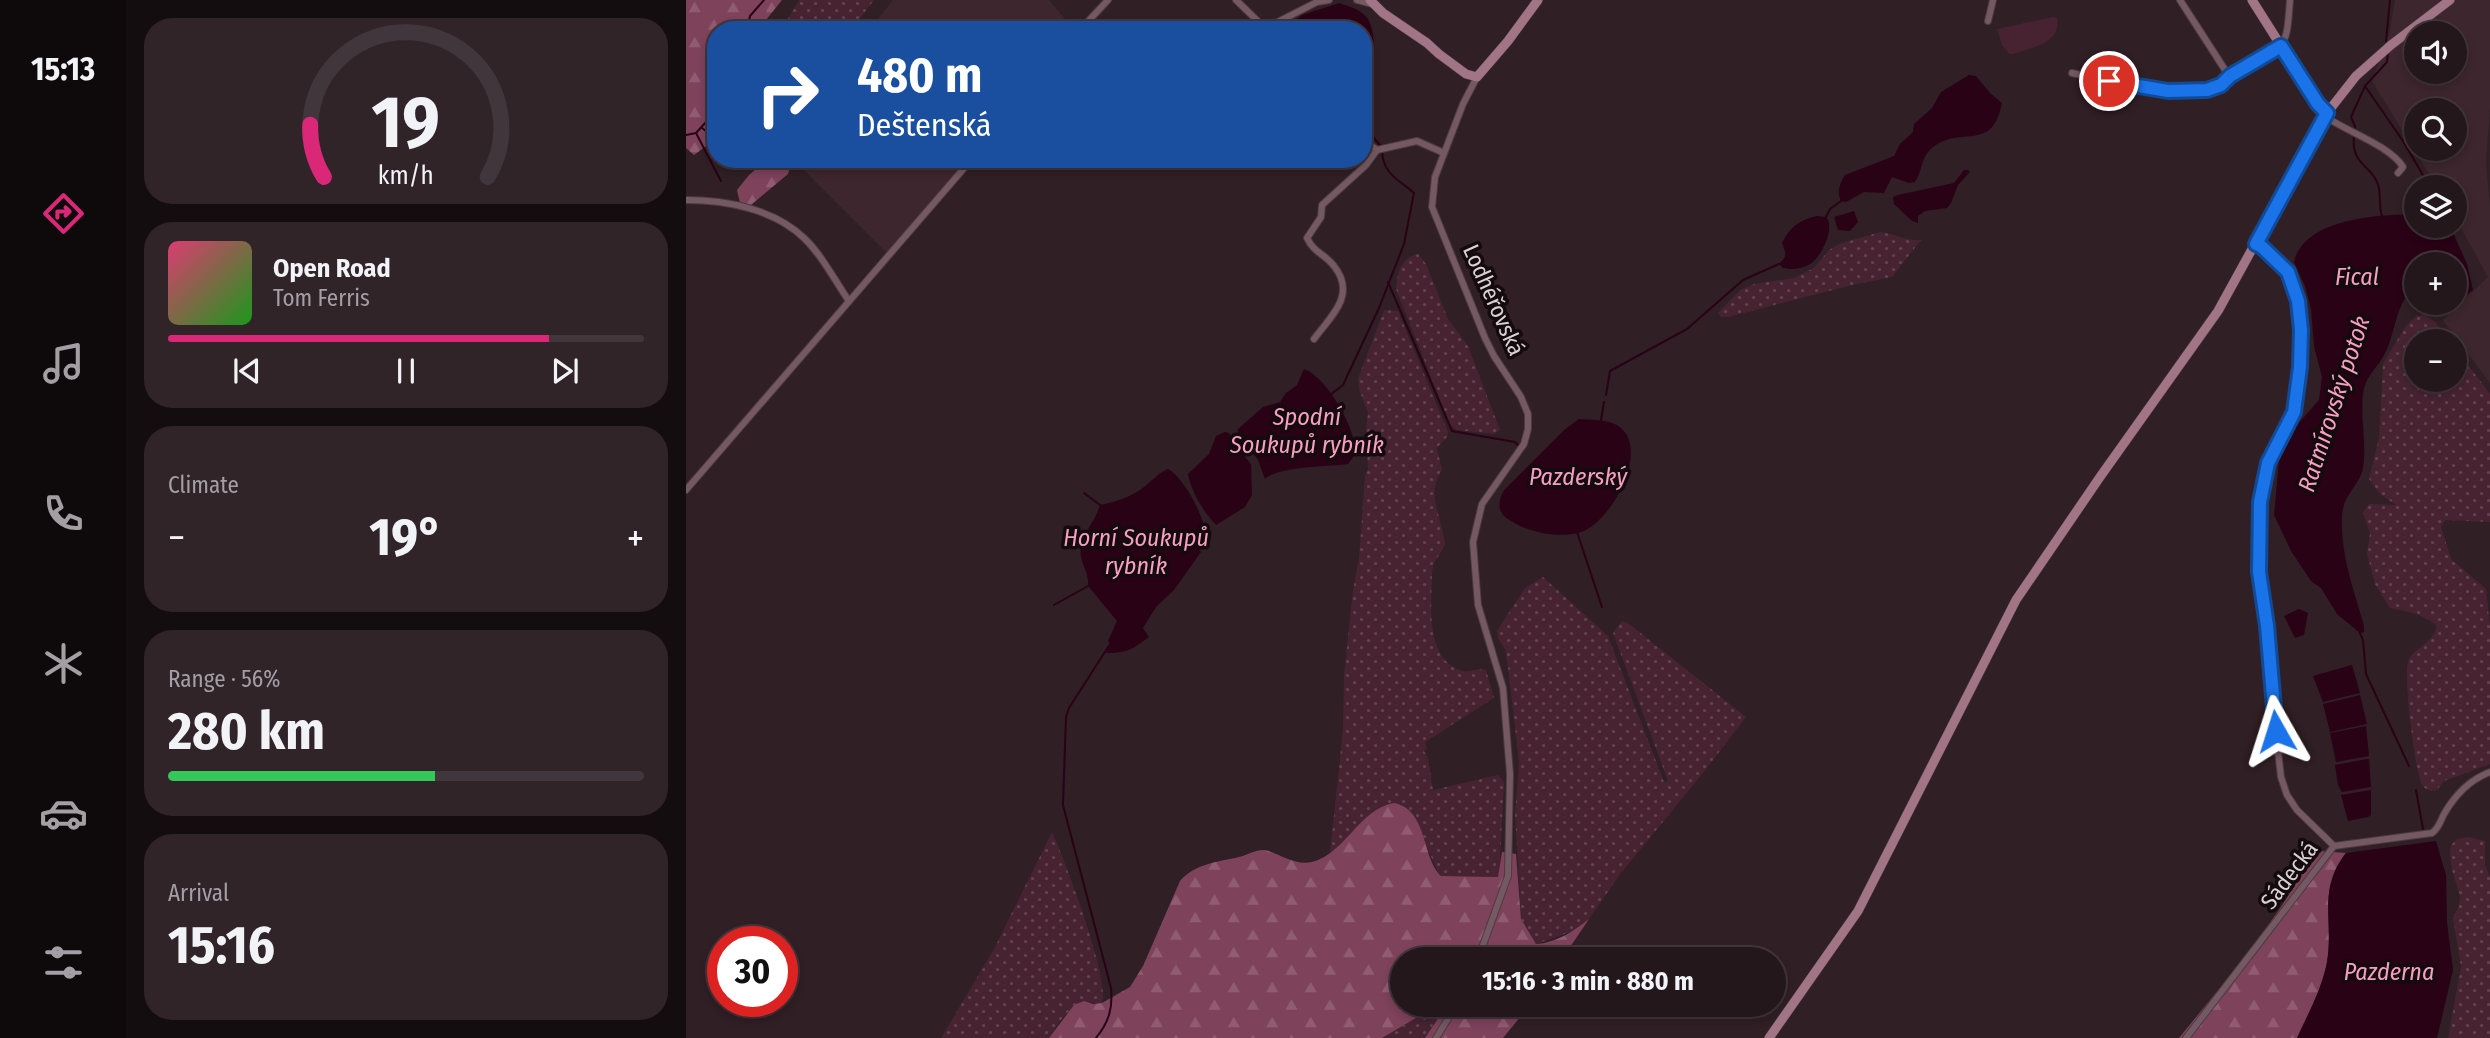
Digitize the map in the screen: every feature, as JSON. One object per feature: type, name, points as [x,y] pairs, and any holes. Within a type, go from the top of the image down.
[{"type":"main road","name":"Lodhéřovská","points":[[1477,76],[1538,0]]},
{"type":"main road","points":[[2252,0],[2318,104],[2327,113]]},
{"type":"main road","points":[[1769,1038],[1858,911],[2016,600],[2107,466],[2218,311],[2327,113],[2356,76],[2391,45],[2450,0]]},
{"type":"main road","points":[[1371,2],[1466,74],[1477,76]]},
{"type":"street","points":[[1088,21],[1108,0]]},
{"type":"street","points":[[1236,0],[1258,21]]},
{"type":"street","points":[[1282,21],[1317,2],[1329,0]]},
{"type":"street","points":[[1357,0],[1371,2]]},
{"type":"street","points":[[1988,21],[1993,0]]},
{"type":"street","points":[[2180,0],[2230,76]]},
{"type":"street","points":[[2072,73],[2127,85],[2189,92],[2215,88],[2281,46],[2287,37],[2290,0]]},
{"type":"street","name":"Lodhéřovská","points":[[1477,76],[1462,104],[1435,177],[1432,207],[1485,338],[1521,397],[1528,414],[1524,444],[1482,504],[1473,542],[1478,605],[1503,688],[1510,774],[1508,876],[1482,947]]},
{"type":"street","points":[[2327,113],[2331,120],[2400,162],[2403,167],[2398,173]]},
{"type":"street","points":[[1372,157],[1377,150],[1417,141],[1444,153]]},
{"type":"street","points":[[1372,146],[1377,150]]},
{"type":"street","points":[[686,490],[964,168]]},
{"type":"street","points":[[1314,339],[1342,302],[1345,288],[1334,265],[1312,249],[1307,238],[1321,217],[1322,205],[1363,168]]},
{"type":"street","points":[[686,200],[731,204],[761,212],[787,225],[805,239],[849,301]]},
{"type":"street","name":"Sádecká","points":[[2186,1038],[2334,846],[2297,810],[2287,795],[2281,777],[2259,572],[2260,502],[2268,463],[2294,412],[2300,367],[2301,330],[2298,301],[2288,272],[2256,244]]},
{"type":"street","points":[[2334,846],[2432,833],[2439,828],[2459,792],[2472,780],[2490,772]]},
{"type":"street","points":[[1436,1038],[1449,1017]]},
{"type":"shaded area","points":[[799,0],[874,0],[858,21],[786,21]]},
{"type":"shaded area","points":[[893,0],[1049,0],[1067,21],[876,21]]},
{"type":"shaded area","points":[[2395,0],[2490,0],[2490,109],[2486,162],[2490,205],[2490,383],[2467,352],[2467,329],[2450,329],[2443,320],[2448,315],[2467,315],[2467,297],[2488,277],[2467,238],[2467,175],[2430,175],[2421,161],[2467,161],[2467,98],[2404,98],[2404,133],[2372,81],[2389,35]]},
{"type":"shaded area","points":[[2057,18],[2055,33],[2044,43],[2013,54],[2009,54],[2002,45],[1997,29]]},
{"type":"shaded area","points":[[802,168],[960,168],[888,254]]},
{"type":"shaded area","points":[[1880,232],[1921,240],[1892,277],[1728,317],[1721,317],[1718,313],[1740,290],[1754,284],[1794,278],[1814,268],[1829,250],[1839,244]]},
{"type":"shaded area","points":[[1418,254],[1426,264],[1448,319],[1468,346],[1500,430],[1494,434],[1457,430],[1450,425],[1396,289],[1403,263]]},
{"type":"shaded area","points":[[1384,310],[1398,311],[1448,432],[1437,448],[1442,470],[1437,479],[1435,497],[1445,545],[1433,565],[1432,573],[1431,613],[1435,641],[1448,663],[1459,670],[1486,670],[1494,698],[1425,742],[1427,749],[1424,751],[1428,758],[1433,790],[1498,775],[1504,782],[1499,877],[1442,876],[1438,873],[1413,815],[1330,852],[1343,730],[1344,675],[1359,558],[1365,476],[1368,469],[1368,413],[1358,379]]},
{"type":"shaded area","points":[[2424,315],[2441,329],[2404,329],[2404,392],[2467,392],[2467,364],[2490,394],[2490,522],[2445,520],[2441,527],[2451,559],[2486,589],[2490,627],[2490,764],[2444,781],[2437,790],[2431,791],[2422,785],[2416,761],[2410,721],[2407,667],[2412,655],[2434,635],[2436,625],[2420,616],[2390,608],[2375,584],[2367,554],[2370,533],[2363,512],[2369,504],[2396,505],[2380,494],[2369,479],[2379,438],[2383,364],[2405,327],[2416,316]]},
{"type":"shaded area","points":[[1543,577],[1608,636],[1664,782],[1668,781],[1613,633],[1622,621],[1746,717],[1621,873],[1589,919],[1576,930],[1536,944],[1521,919],[1515,814],[1519,763],[1505,649],[1497,631],[1525,588]]},
{"type":"shaded area","points":[[1052,832],[1093,946],[1103,990],[1102,1003],[1085,1002],[1075,1006],[1049,1038],[941,1038],[994,949]]},
{"type":"shaded area","points":[[2469,837],[2485,841],[2485,865],[2490,877],[2490,1038],[2448,1038],[2461,967],[2453,918],[2460,896],[2450,852],[2451,845],[2457,839]]},
{"type":"shaded area","points":[[1418,1017],[1438,1017],[1425,1038],[1382,1038]]},
{"type":"green space","points":[[686,0],[782,0],[765,21],[707,21],[707,145],[694,155],[686,148]]},
{"type":"green space","points":[[757,168],[790,168],[788,174],[751,205],[740,203],[737,190]]},
{"type":"green space","points":[[1394,803],[1405,807],[1413,815],[1441,876],[1498,877],[1502,852],[1516,854],[1521,919],[1536,944],[1564,936],[1589,919],[1570,947],[1390,947],[1390,1017],[1418,1017],[1382,1038],[1049,1038],[1074,1005],[1084,1001],[1102,1003],[1130,987],[1143,966],[1180,881],[1193,870],[1262,850],[1294,861],[1312,862],[1334,850],[1371,813]]},
{"type":"green space","points":[[2308,850],[2346,853],[2337,867],[2329,893],[2329,947],[2325,972],[2297,1038],[2179,1038],[2274,917],[2303,868]]},
{"type":"green space","points":[[1439,1017],[1520,1017],[1503,1038],[1425,1038]]},
{"type":"water","points":[[1339,3],[1362,13],[1369,21],[1294,21],[1302,15]]},
{"type":"water","points":[[1372,30],[1374,43],[1372,58]]},
{"type":"water","points":[[1969,75],[1976,76],[2002,103],[1991,128],[1974,136],[1943,141],[1932,148],[1915,182],[1909,183],[1892,177],[1884,193],[1864,192],[1846,202],[1841,201],[1839,191],[1845,175],[1894,156],[1900,144],[1913,132],[1914,124],[1932,108],[1941,92]]},
{"type":"water","points":[[1964,170],[1970,172],[1958,185],[1947,208],[1925,211],[1918,216],[1918,223],[1912,221],[1894,204],[1893,197],[1898,195],[1954,183]]},
{"type":"water","points":[[1854,211],[1858,222],[1850,231],[1838,230],[1834,217]]},
{"type":"water","name":"Fical","points":[[2404,215],[2404,238],[2455,238],[2462,252],[2404,252],[2404,300],[2383,357],[2364,388],[2363,468],[2345,502],[2342,516],[2345,558],[2364,626],[2364,632],[2360,633],[2337,614],[2321,588],[2311,581],[2291,551],[2274,515],[2279,461],[2297,425],[2319,400],[2322,377],[2314,346],[2311,309],[2305,286],[2294,262],[2301,247],[2328,227]]},
{"type":"water","points":[[1817,216],[1826,217],[1829,222],[1826,242],[1819,256],[1804,267],[1783,268],[1779,264],[1785,256],[1782,243],[1785,238],[1800,222]]},
{"type":"water","name":"Fical","points":[[2467,264],[2473,290],[2467,294]]},
{"type":"water","name":"Spodní Soukupů rybník","points":[[1304,369],[1322,382],[1339,405],[1351,431],[1356,453],[1348,464],[1292,469],[1265,479],[1258,460],[1237,430],[1263,407],[1280,402],[1286,393],[1297,385]]},
{"type":"water","name":"Pazderský","points":[[1579,419],[1612,423],[1621,428],[1629,439],[1631,454],[1628,470],[1613,503],[1590,528],[1578,533],[1552,534],[1534,531],[1506,518],[1500,507],[1504,490],[1564,430]]},
{"type":"water","points":[[1229,433],[1251,464],[1252,495],[1245,507],[1216,525],[1199,501],[1188,474],[1209,454],[1216,436]]},
{"type":"water","name":"Horní Soukupů rybník","points":[[1168,469],[1187,490],[1202,520],[1205,538],[1197,545],[1201,552],[1174,590],[1156,607],[1143,628],[1149,637],[1129,650],[1106,653],[1117,621],[1088,586],[1081,557],[1083,541],[1100,505],[1134,494]]},
{"type":"water","points":[[2299,609],[2308,613],[2304,635],[2295,638],[2284,616]]},
{"type":"water","points":[[2352,665],[2360,693],[2323,702],[2313,676]]},
{"type":"water","points":[[2360,695],[2367,724],[2330,732],[2323,704]]},
{"type":"water","points":[[2366,726],[2369,756],[2336,762],[2330,733]]},
{"type":"water","points":[[2369,759],[2371,787],[2342,792],[2338,785],[2335,765]]},
{"type":"water","points":[[2371,790],[2371,815],[2348,821],[2341,795]]},
{"type":"water","name":"Pazderna","points":[[2436,841],[2446,875],[2447,923],[2453,970],[2437,1038],[2297,1038],[2325,972],[2329,947],[2329,893],[2337,867],[2346,853]]},
{"type":"waterway","points":[[749,21],[764,0]]},
{"type":"waterway","name":"Ratmírovský potok","points":[[2386,41],[2390,0]]},
{"type":"waterway","name":"Ratmírovský potok","points":[[2388,52],[2387,62],[2365,86],[2423,175]]},
{"type":"waterway","points":[[2355,131],[2351,117],[2365,86]]},
{"type":"waterway","points":[[686,135],[696,133],[707,121]]},
{"type":"waterway","points":[[702,128],[707,132]]},
{"type":"waterway","points":[[696,133],[707,154]]},
{"type":"waterway","points":[[1372,136],[1381,146]]},
{"type":"waterway","points":[[2354,136],[2355,152],[2374,176],[2378,186],[2382,216]]},
{"type":"waterway","points":[[1330,395],[1343,385],[1379,308],[1404,244],[1414,193],[1388,171],[1382,151]]},
{"type":"waterway","points":[[714,168],[721,181]]},
{"type":"waterway","points":[[1826,217],[1830,209],[1841,201]]},
{"type":"waterway","points":[[1606,395],[1610,371],[1687,329],[1743,280],[1779,264]]},
{"type":"waterway","points":[[1388,282],[1452,431],[1515,442],[1518,445]]},
{"type":"waterway","points":[[1601,420],[1604,402]]},
{"type":"waterway","points":[[1084,493],[1100,505]]},
{"type":"waterway","points":[[1577,532],[1602,607]]},
{"type":"waterway","points":[[1054,605],[1088,586]]},
{"type":"waterway","name":"Ratmírovský potok","points":[[2359,631],[2363,640],[2366,674],[2409,766]]},
{"type":"waterway","points":[[1096,1038],[1109,1014],[1111,988],[1063,805],[1066,717],[1110,644]]},
{"type":"waterway","name":"Ratmírovský potok","points":[[2416,790],[2423,829]]},
{"type":"route","points":[[2109,81],[2168,91],[2199,92],[2221,85],[2230,76],[2281,46],[2318,104],[2327,113],[2256,244],[2288,272],[2298,301],[2301,330],[2300,367],[2294,412],[2268,463],[2260,502],[2259,572],[2267,626],[2276,731]]}]
